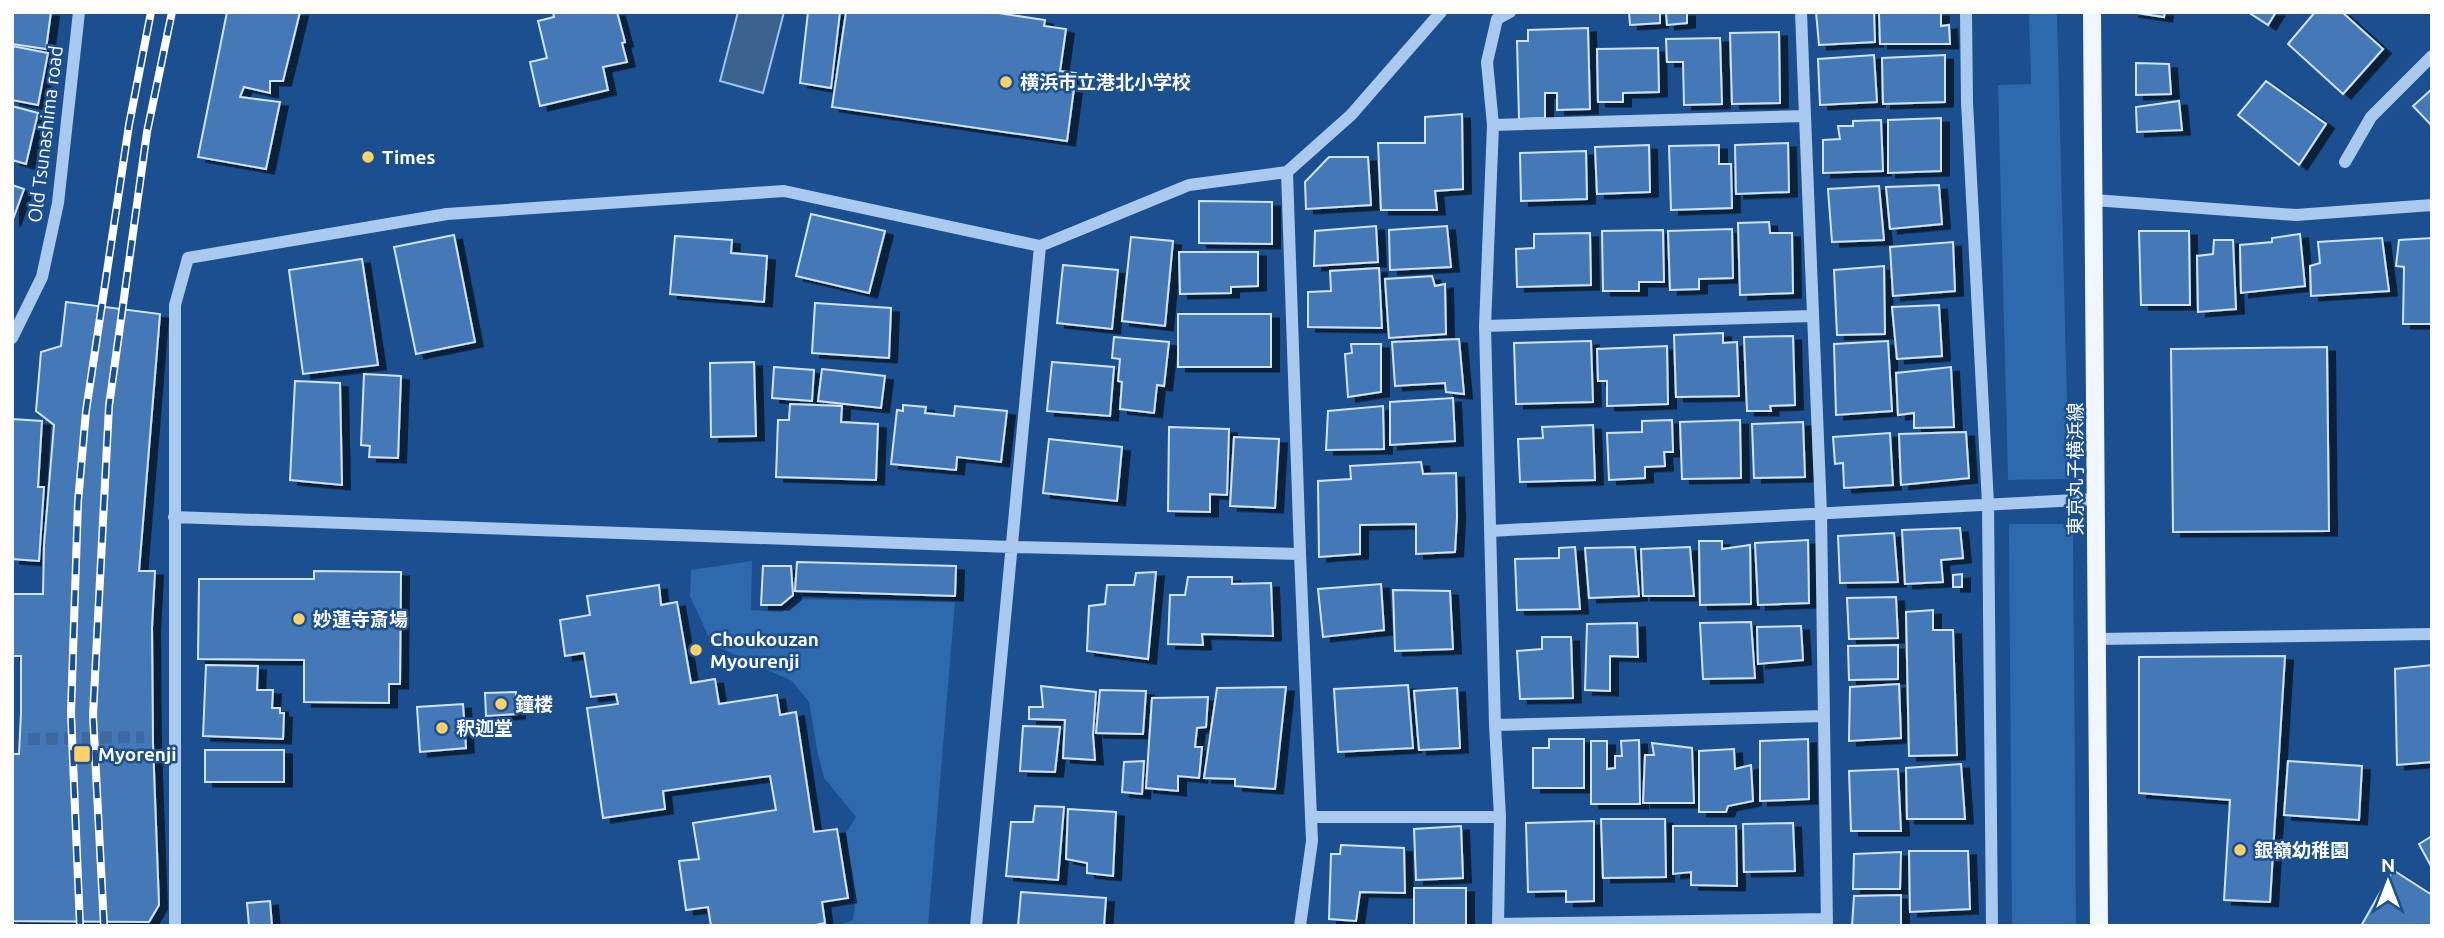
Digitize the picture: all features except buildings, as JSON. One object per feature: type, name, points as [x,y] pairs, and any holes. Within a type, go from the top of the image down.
[{"type":"main road","name":"東京丸子横浜線","points":[[2092,12],[2099,926]]},
{"type":"street","name":"Old Tsunashima road","points":[[12,338],[42,277],[58,203],[79,12]]},
{"type":"street","points":[[175,926],[175,304],[188,258],[447,214],[783,191],[1040,246],[1189,185],[1287,172],[1351,115],[1441,12]]},
{"type":"street","points":[[1510,12],[1497,19],[1487,62],[1493,125],[1485,326],[1495,724],[1500,817],[1498,925],[1827,922],[1821,513],[1801,12]]},
{"type":"street","points":[[1966,12],[1967,102],[1988,504],[1992,926]]},
{"type":"street","points":[[2345,162],[2371,117],[2432,56]]},
{"type":"street","points":[[1493,125],[1805,116]]},
{"type":"street","points":[[1287,172],[1312,841],[1300,926]]},
{"type":"street","points":[[2094,200],[2295,215],[2432,205]]},
{"type":"street","points":[[976,926],[1040,246]]},
{"type":"street","points":[[1485,326],[1813,316]]},
{"type":"street","points":[[1490,531],[2096,499]]},
{"type":"street","points":[[174,517],[1012,547],[1300,554]]},
{"type":"street","points":[[2097,639],[2432,634]]},
{"type":"street","points":[[1495,724],[1824,716]]},
{"type":"street","points":[[1311,817],[1500,817]]},
{"type":"shaded area","points":[[738,12],[784,12],[763,93],[720,81]]},
{"type":"shaded area","points":[[2029,12],[2057,12],[2069,479],[2008,480],[1998,85],[2031,84]]},
{"type":"shaded area","points":[[2009,524],[2073,524],[2076,926],[2012,926]]},
{"type":"shaded area","points":[[752,561],[751,610],[782,612],[797,599],[955,602],[928,926],[837,926],[853,920],[855,902],[846,833],[856,817],[824,778],[809,702],[792,681],[712,644],[690,596],[691,570]]},
{"type":"tunnel","points":[[28,739],[144,737]]},
{"type":"railway","points":[[80,926],[71,713],[78,502],[86,411],[129,125],[151,12]]},
{"type":"railway","points":[[104,926],[93,715],[109,406],[147,132],[172,12]]},
{"type":"place","name":"横浜市立港北小学校","points":[[1006,82]]},
{"type":"place","name":"Times","points":[[368,157]]},
{"type":"place","name":"妙蓮寺斎場","points":[[299,619]]},
{"type":"place","name":"Choukouzan Myourenji","points":[[696,650]]},
{"type":"place","name":"鐘楼","points":[[501,704]]},
{"type":"place","name":"釈迦堂","points":[[442,728]]},
{"type":"place","name":"Myorenji","points":[[82,754]]},
{"type":"place","name":"銀嶺幼稚園","points":[[2240,850]]}]
